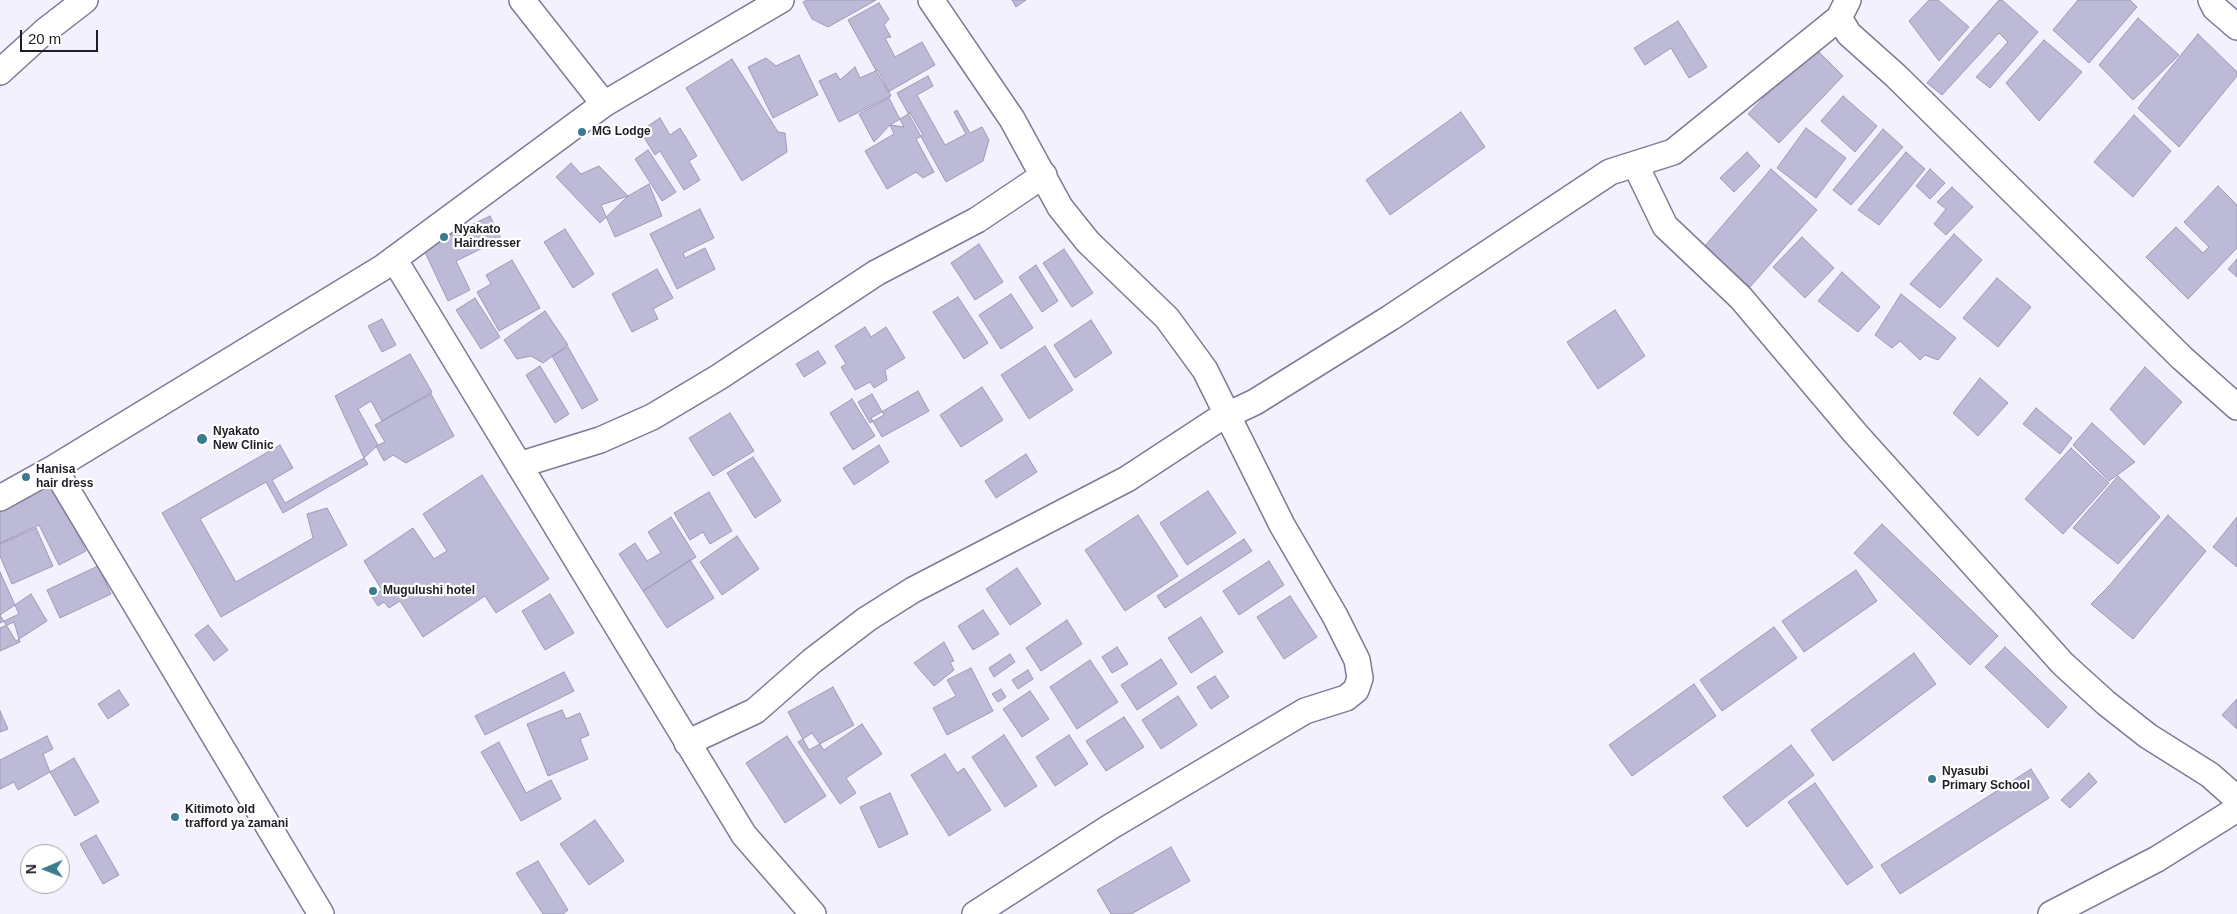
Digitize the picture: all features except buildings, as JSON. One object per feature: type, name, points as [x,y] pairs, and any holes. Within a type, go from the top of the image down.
[{"type":"street","points":[[0,72],[45,31],[85,0]]},
{"type":"street","points":[[522,0],[604,104]]},
{"type":"street","points":[[0,498],[54,468],[394,259],[604,104],[781,0]]},
{"type":"street","points":[[931,0],[986,80],[1044,175],[1060,207],[1083,236],[1167,318],[1190,346],[1228,414],[1282,525],[1335,616],[1357,660],[1358,684],[1346,698],[1305,711],[1292,718],[1110,827],[975,914]]},
{"type":"street","points":[[2212,0],[2215,8],[2237,27]]},
{"type":"street","points":[[687,743],[755,711],[812,661],[867,619],[913,590],[1127,478],[1228,414],[1255,402],[1390,318],[1610,172],[1636,166],[1674,152],[1843,9],[1849,34],[1896,76],[2182,358],[2237,407]]},
{"type":"street","points":[[1636,166],[1665,226],[1741,298],[1855,433],[2063,664],[2106,703],[2148,736],[2210,776],[2237,799]]},
{"type":"street","points":[[520,466],[600,440],[652,417],[719,377],[876,272],[977,220],[1044,175]]},
{"type":"street","points":[[394,259],[744,835],[813,914]]},
{"type":"street","points":[[54,468],[321,914]]},
{"type":"street","points":[[2051,914],[2084,906],[2237,809]]},
{"type":"place","name":"MG Lodge","points":[[582,132]]},
{"type":"place","name":"Nyakato Hairdresser","points":[[444,237]]},
{"type":"place","name":"Nyakato New Clinic","points":[[202,439]]},
{"type":"place","name":"Hanisa hair dress","points":[[26,477]]},
{"type":"place","name":"Mugulushi hotel","points":[[373,591]]},
{"type":"place","name":"Nyasubi Primary School","points":[[1932,779]]},
{"type":"place","name":"Kitimoto old trafford ya zamani","points":[[175,817]]}]
